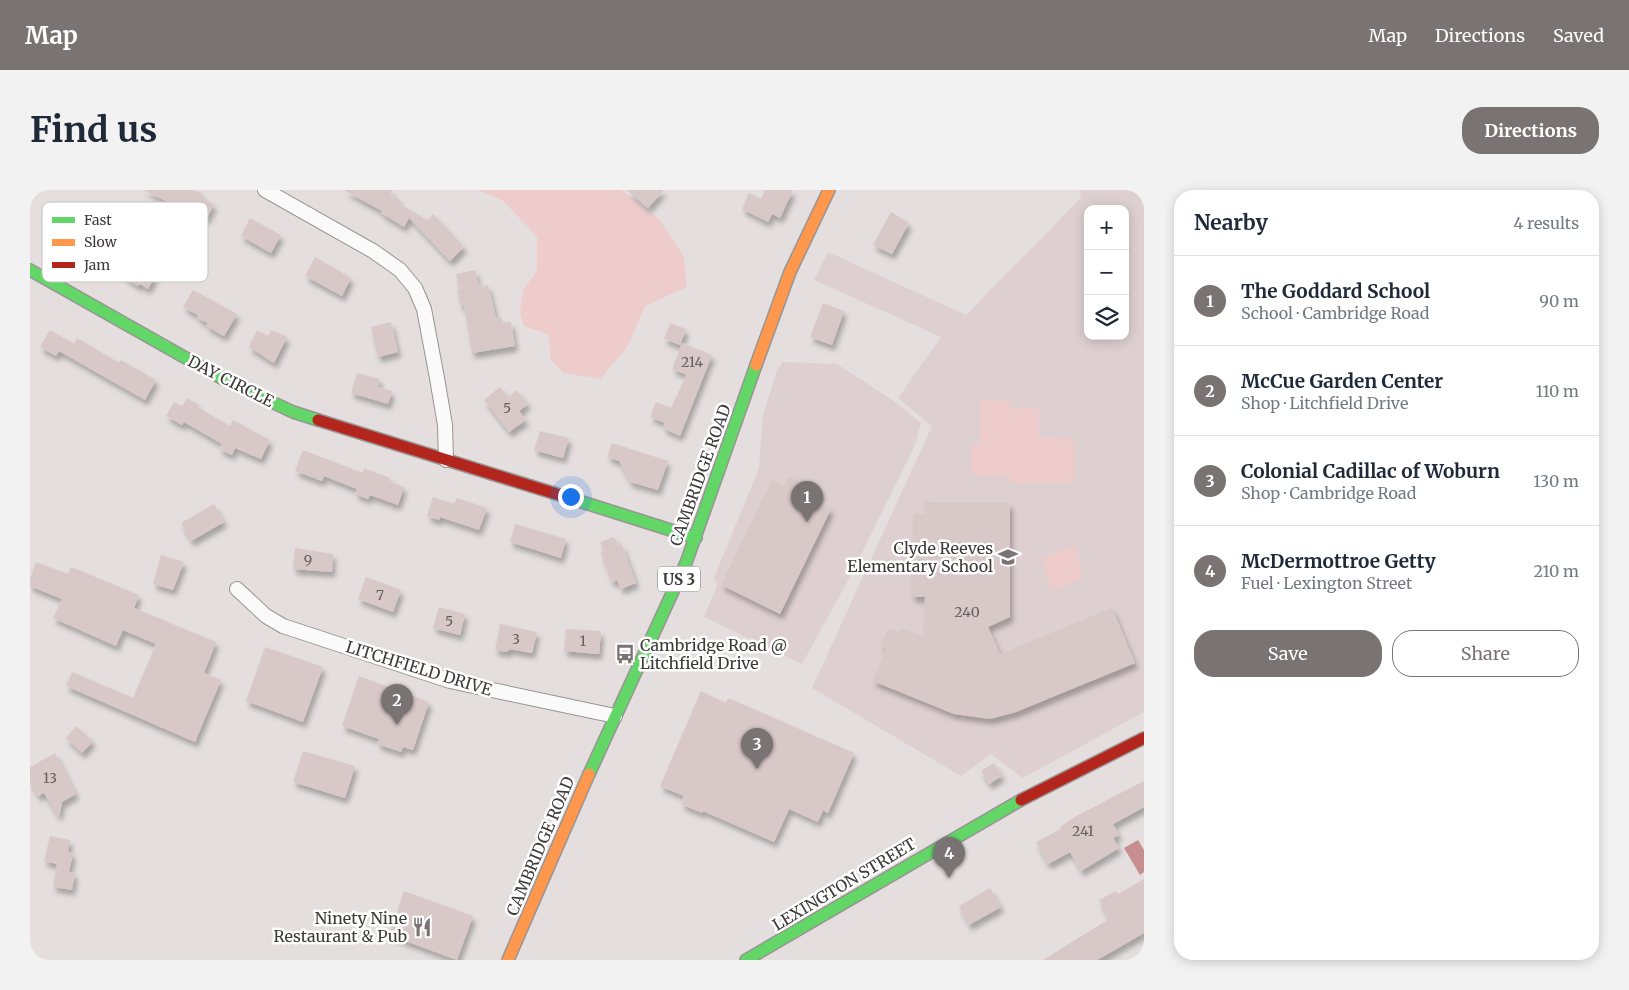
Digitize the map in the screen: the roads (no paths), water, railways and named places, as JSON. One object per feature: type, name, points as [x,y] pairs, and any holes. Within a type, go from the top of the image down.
[{"type":"main road","name":"CAMBRIDGE ROAD","points":[[508,960],[615,716],[696,538],[736,427],[771,319],[790,272],[829,190]]},
{"type":"main road","name":"DAY CIRCLE","points":[[30,270],[42,277]]},
{"type":"main road","name":"DAY CIRCLE","points":[[51,282],[223,379],[293,412],[696,538]]},
{"type":"main road","name":"LEXINGTON STREET","points":[[746,960],[803,929],[1000,811],[1103,756],[1144,738]]},
{"type":"street","points":[[265,190],[373,251],[400,270],[415,288],[424,309],[437,378],[445,425],[446,460]]},
{"type":"street","name":"LITCHFIELD DRIVE","points":[[237,589],[266,616],[283,626],[450,681],[615,716]]},
{"type":"place","name":"The Goddard School","points":[[807,522]]},
{"type":"place","name":"Clyde Reeves Elementary School","points":[[1008,557]]},
{"type":"place","name":"Cambridge Road @ Litchfield Drive","points":[[625,654]]},
{"type":"place","name":"McCue Garden Center","points":[[397,725]]},
{"type":"place","name":"Colonial Cadillac of Woburn","points":[[757,769]]},
{"type":"place","name":"McDermottroe Getty","points":[[949,878]]},
{"type":"place","name":"Ninety Nine Restaurant & Pub","points":[[422,927]]}]
